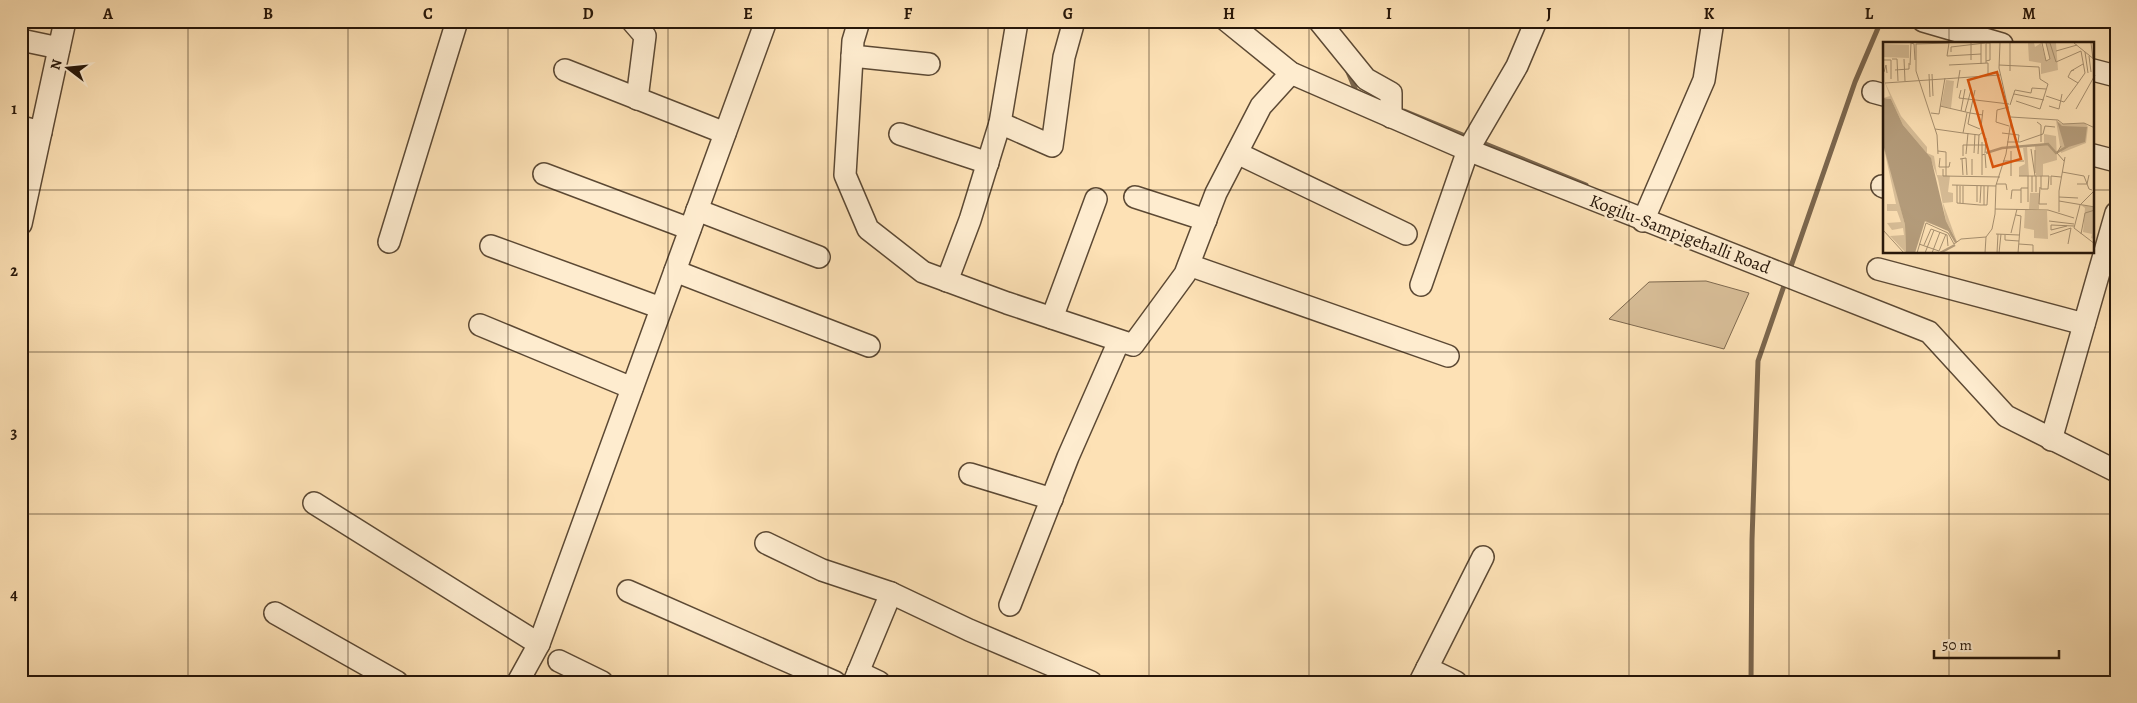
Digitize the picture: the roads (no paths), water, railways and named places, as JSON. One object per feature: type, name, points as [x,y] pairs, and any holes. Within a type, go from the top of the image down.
[{"type":"street","points":[[22,213],[31,130],[59,48],[65,21]]},
{"type":"street","points":[[389,242],[457,21]]},
{"type":"street","points":[[632,21],[645,36],[637,99]]},
{"type":"street","points":[[518,682],[539,644],[766,21]]},
{"type":"street","points":[[859,21],[853,41],[845,175],[868,228],[923,272],[1133,345],[1185,274],[1216,193],[1261,106],[1291,74]]},
{"type":"street","points":[[1000,123],[1052,146],[1064,58],[1074,21]]},
{"type":"street","name":"Kogilu-Sampigehalli Road","points":[[1227,21],[1291,74],[1468,150],[1643,221],[1929,332],[2006,416],[2116,471]]},
{"type":"street","points":[[1319,21],[1366,79],[1391,93],[1391,117]]},
{"type":"street","points":[[1421,285],[1468,150],[1517,66],[1536,21]]},
{"type":"street","points":[[1643,221],[1704,80],[1713,21]]},
{"type":"street","points":[[1923,21],[1995,42]]},
{"type":"street","points":[[947,281],[970,220],[1000,123],[1017,22]]},
{"type":"street","points":[[21,40],[59,48]]},
{"type":"street","points":[[852,56],[929,64]]},
{"type":"street","points":[[564,70],[725,133]]},
{"type":"street","points":[[2094,70],[2116,76]]},
{"type":"street","points":[[900,134],[988,163]]},
{"type":"street","points":[[1237,152],[1406,234]]},
{"type":"street","points":[[2094,155],[2116,161]]},
{"type":"street","points":[[544,174],[819,257]]},
{"type":"street","points":[[1135,197],[1206,220]]},
{"type":"street","points":[[1052,318],[1096,199]]},
{"type":"street","points":[[2051,440],[2116,213]]},
{"type":"street","points":[[490,246],[661,308]]},
{"type":"street","points":[[1189,265],[1448,356]]},
{"type":"street","points":[[1878,269],[2084,324]]},
{"type":"street","points":[[675,271],[869,346]]},
{"type":"street","points":[[480,325],[632,388]]},
{"type":"street","points":[[1010,606],[1052,499],[1119,341]]},
{"type":"street","points":[[970,474],[1052,499]]},
{"type":"street","points":[[314,503],[539,644]]},
{"type":"street","points":[[766,543],[822,570],[892,593],[969,630],[1092,682]]},
{"type":"street","points":[[1456,682],[1424,675],[1483,557]]},
{"type":"street","points":[[628,591],[835,682]]},
{"type":"street","points":[[879,682],[856,677],[892,593]]},
{"type":"street","points":[[275,613],[397,682]]},
{"type":"street","points":[[559,661],[602,682]]},
{"type":"waterway","points":[[1789,272],[1855,82],[1881,21]]},
{"type":"waterway","points":[[1348,72],[1356,91],[1359,92]]},
{"type":"waterway","points":[[1404,111],[1470,138]]},
{"type":"waterway","points":[[1478,141],[1586,185]]},
{"type":"waterway","points":[[1751,682],[1752,540],[1758,361],[1786,280]]}]
